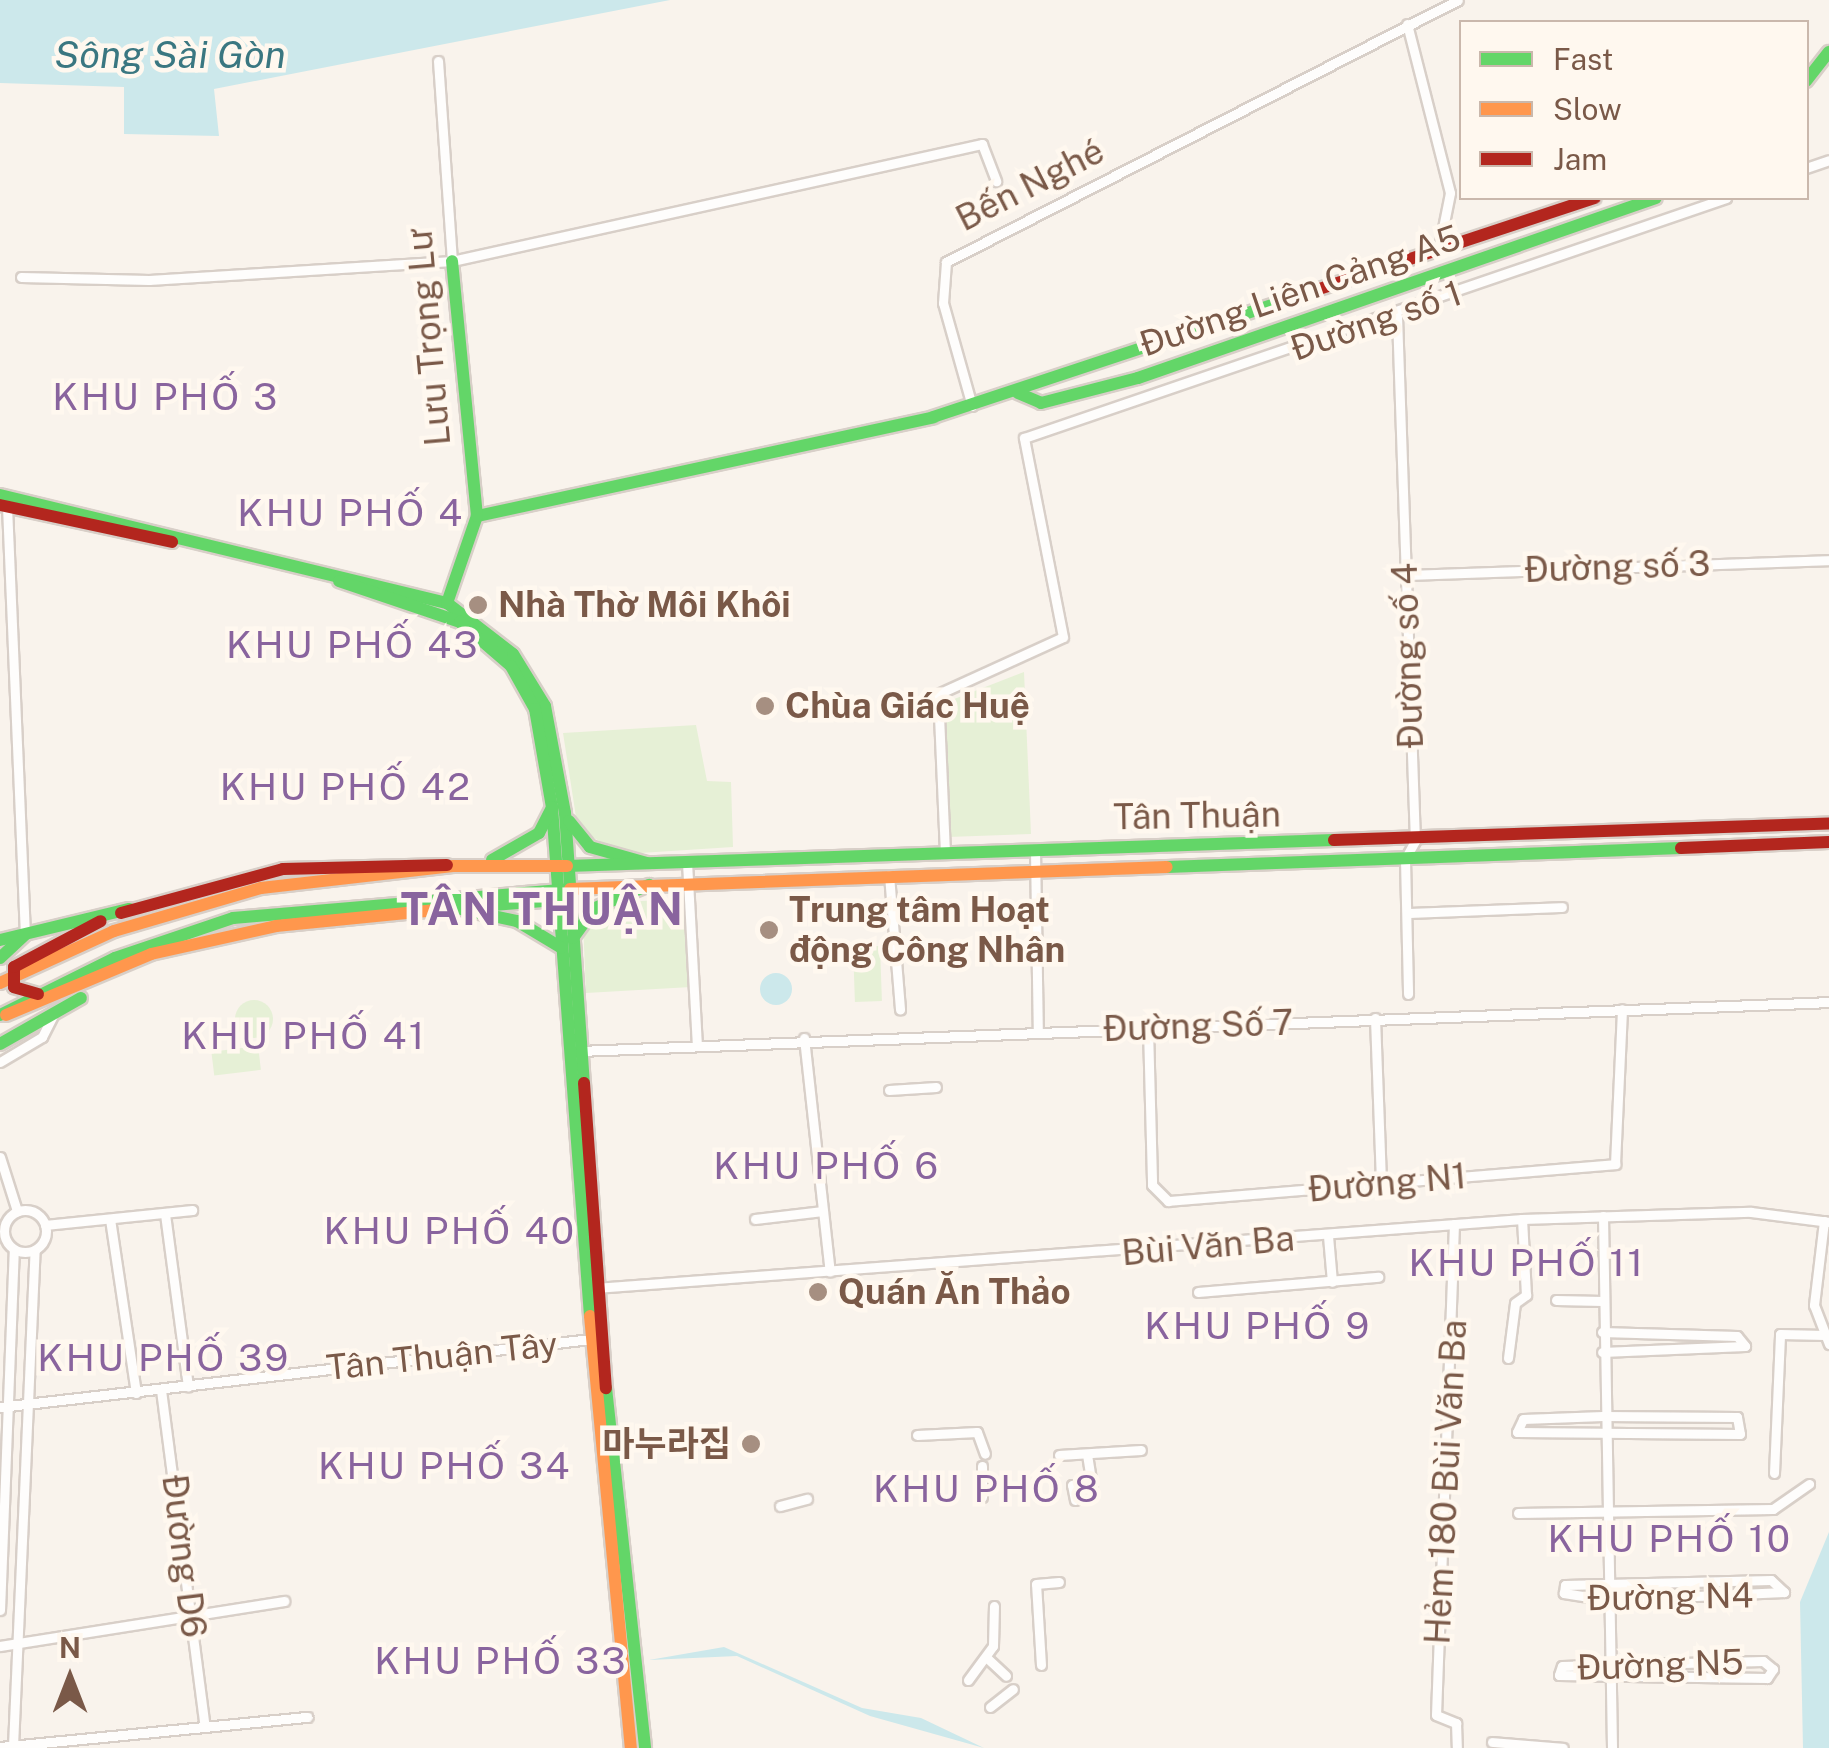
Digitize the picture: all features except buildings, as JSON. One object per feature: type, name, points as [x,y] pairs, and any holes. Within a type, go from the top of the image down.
[{"type":"main road","points":[[1809,77],[1829,52]]},
{"type":"main road","name":"Đường Liên Cảng A5","points":[[972,406],[1378,275],[1588,200]]},
{"type":"main road","name":"Đường Liên Cảng A5","points":[[1018,393],[1041,403],[1230,349],[1386,297],[1651,200]]},
{"type":"main road","name":"Lưu Trọng Lư","points":[[444,608],[477,516],[452,260]]},
{"type":"main road","points":[[1378,275],[1386,297]]},
{"type":"main road","points":[[1222,324],[1230,349]]},
{"type":"main road","points":[[477,516],[972,406]]},
{"type":"main road","points":[[2,502],[184,541],[444,608],[513,654],[531,680],[553,730],[566,814],[561,892],[631,1748]]},
{"type":"main road","points":[[444,608],[493,648],[524,684],[561,866]]},
{"type":"main road","points":[[471,866],[518,852],[552,807]]},
{"type":"main road","points":[[566,814],[590,847],[647,864]]},
{"type":"main road","name":"Tân Thuận","points":[[453,866],[647,864],[1415,841],[1829,824]]},
{"type":"main road","points":[[1568,834],[1569,852]]},
{"type":"main road","name":"Tân Thuận","points":[[561,892],[1037,869],[1829,842]]},
{"type":"main road","points":[[0,940],[314,865],[453,866]]},
{"type":"main road","points":[[6,979],[114,930],[202,902],[453,866]]},
{"type":"main road","points":[[567,943],[595,908],[649,885]]},
{"type":"main road","points":[[0,1014],[169,936],[290,907],[561,892]]},
{"type":"main road","points":[[151,954],[369,915],[464,908],[561,892]]},
{"type":"main road","points":[[179,895],[202,902]]},
{"type":"main road","points":[[369,915],[394,899],[464,908],[518,920],[567,943]]},
{"type":"main road","points":[[114,930],[128,909]]},
{"type":"main road","points":[[6,979],[34,954],[128,909]]},
{"type":"main road","points":[[0,958],[26,935]]},
{"type":"main road","points":[[0,1044],[56,1006],[151,954],[169,936]]},
{"type":"main road","points":[[74,977],[94,984]]},
{"type":"main road","points":[[6,979],[21,993],[38,994]]},
{"type":"main road","points":[[0,1014],[56,1006]]},
{"type":"main road","points":[[592,1288],[590,1339],[614,1562],[646,1748]]},
{"type":"street","name":"Bến Nghé","points":[[972,406],[943,303],[946,262],[1458,0]]},
{"type":"street","points":[[1407,24],[1450,193],[1449,228],[1434,255]]},
{"type":"street","name":"Lưu Trọng Lư","points":[[438,61],[452,260]]},
{"type":"street","points":[[21,277],[189,278],[452,260],[982,144],[996,181]]},
{"type":"street","name":"Đường số 1","points":[[944,854],[938,694],[1062,638],[1024,438],[1397,316],[1720,200]]},
{"type":"street","name":"Đường số 4","points":[[1397,316],[1415,841]]},
{"type":"street","points":[[2,502],[26,935]]},
{"type":"street","name":"Đường số 3","points":[[1405,575],[1829,560]]},
{"type":"street","points":[[1408,994],[1405,859],[1415,841]]},
{"type":"street","points":[[1035,850],[1038,1032]]},
{"type":"street","points":[[962,853],[962,872]]},
{"type":"street","points":[[687,862],[696,1045]]},
{"type":"street","points":[[890,875],[900,1010]]},
{"type":"street","points":[[1407,912],[1562,908]]},
{"type":"street","name":"Đường Số 7","points":[[573,1051],[804,1038],[1829,1002]]},
{"type":"street","points":[[0,1062],[42,1037],[56,1006]]},
{"type":"street","name":"Đường N1","points":[[1148,1028],[1156,1196],[1381,1184],[1619,1161],[1622,1010]]},
{"type":"street","points":[[1375,1018],[1381,1184]]},
{"type":"street","points":[[804,1038],[830,1272]]},
{"type":"street","points":[[889,1090],[936,1087]]},
{"type":"street","points":[[0,1157],[17,1211],[45,1225],[192,1210]]},
{"type":"street","points":[[0,1610],[14,1250],[3,1232],[17,1211]]},
{"type":"street","points":[[755,1220],[823,1211]]},
{"type":"street","name":"Bùi Văn Ba","points":[[592,1288],[1522,1219],[1751,1212],[1826,1222]]},
{"type":"street","points":[[5,1408],[188,1386],[164,1214]]},
{"type":"street","points":[[1603,1216],[1603,1416],[1612,1748]]},
{"type":"street","points":[[1508,1358],[1515,1303],[1526,1296],[1522,1219]]},
{"type":"street","points":[[110,1220],[136,1393]]},
{"type":"street","points":[[1774,1473],[1780,1334],[1827,1339],[1814,1305],[1826,1222]]},
{"type":"street","name":"Hẻm 180 Bùi Văn Ba","points":[[1454,1224],[1436,1714],[1456,1722],[1457,1748]]},
{"type":"street","points":[[12,1746],[34,1250],[45,1225]]},
{"type":"street","points":[[1328,1236],[1332,1282]]},
{"type":"street","points":[[14,1250],[34,1250]]},
{"type":"street","points":[[1198,1292],[1378,1277]]},
{"type":"street","points":[[1556,1300],[1602,1301]]},
{"type":"street","points":[[1602,1332],[1737,1336],[1745,1346],[1602,1352]]},
{"type":"street","name":"Tân Thuận Tây","points":[[188,1386],[590,1339]]},
{"type":"street","name":"Đường D6","points":[[162,1390],[204,1722]]},
{"type":"street","points":[[1603,1416],[1736,1417],[1741,1426],[1740,1434],[1604,1438],[1517,1432],[1523,1419],[1603,1416]]},
{"type":"street","points":[[917,1435],[977,1432],[985,1454]]},
{"type":"street","points":[[1059,1455],[1142,1450]]},
{"type":"street","points":[[1075,1500],[1072,1485],[1092,1486],[1086,1455]]},
{"type":"street","points":[[982,1466],[982,1497]]},
{"type":"street","points":[[1518,1512],[1608,1514],[1774,1509],[1809,1484]]},
{"type":"street","points":[[780,1506],[807,1499]]},
{"type":"street","name":"Đường N4","points":[[1770,1580],[1784,1592],[1608,1600],[1564,1593],[1565,1585],[1770,1580]]},
{"type":"street","points":[[1041,1665],[1036,1584],[1059,1582]]},
{"type":"street","points":[[0,1646],[284,1601]]},
{"type":"street","points":[[968,1680],[986,1658],[994,1606]]},
{"type":"street","points":[[986,1658],[1006,1676]]},
{"type":"street","name":"Đường N5","points":[[1763,1661],[1773,1670],[1767,1678],[1610,1679],[1559,1675],[1562,1666],[1763,1661]]},
{"type":"street","points":[[990,1706],[1013,1689]]},
{"type":"street","points":[[0,1747],[204,1722],[308,1717]]},
{"type":"street","points":[[1492,1742],[1564,1748]]},
{"type":"green space","points":[[1024,672],[1031,834],[948,837],[944,703]]},
{"type":"green space","points":[[696,725],[707,781],[731,782],[733,847],[625,854],[578,830],[563,733]]},
{"type":"green space","points":[[685,899],[691,987],[586,993],[583,923],[619,902]]},
{"type":"green space","points":[[880,946],[882,1001],[855,1002],[853,947]]},
{"type":"green space","points":[[254,1000],[267,1006],[273,1019],[267,1032],[254,1038],[241,1032],[235,1019],[241,1006]]},
{"type":"green space","points":[[258,1046],[261,1070],[214,1076],[211,1052]]},
{"type":"water","name":"Sông Sài Gòn","points":[[0,0],[670,0],[214,89],[219,136],[124,134],[124,87],[0,83]]},
{"type":"water","points":[[776,973],[788,977],[792,989],[788,1001],[776,1005],[764,1001],[760,989],[764,977]]},
{"type":"water","points":[[1829,1532],[1829,1748],[1803,1748],[1800,1602]]},
{"type":"water","points":[[724,1647],[862,1708],[921,1718],[984,1748],[870,1716],[737,1656],[649,1660]]},
{"type":"traffic: fast","points":[[1809,77],[1829,52]]},
{"type":"traffic: fast","points":[[1018,393],[1041,403],[1138,378],[1650,200]]},
{"type":"traffic: fast","points":[[447,603],[477,516],[452,261]]},
{"type":"traffic: fast","points":[[477,516],[933,417],[1289,299]]},
{"type":"traffic: fast","points":[[0,495],[447,603],[513,654],[545,706],[565,813],[584,1083]]},
{"type":"traffic: fast","points":[[339,581],[460,622],[511,666],[535,709],[552,807],[590,1316]]},
{"type":"traffic: fast","points":[[492,860],[539,833],[552,807]]},
{"type":"traffic: fast","points":[[569,821],[590,847],[647,863]]},
{"type":"traffic: fast","points":[[567,866],[1334,840]]},
{"type":"traffic: fast","points":[[1167,867],[1681,848]]},
{"type":"traffic: fast","points":[[573,938],[595,908],[649,885]]},
{"type":"traffic: fast","points":[[0,1015],[115,958],[233,918],[570,889]]},
{"type":"traffic: fast","points":[[468,907],[556,900]]},
{"type":"traffic: fast","points":[[437,904],[517,921],[562,948]]},
{"type":"traffic: fast","points":[[0,940],[129,909]]},
{"type":"traffic: fast","points":[[0,958],[25,935]]},
{"type":"traffic: fast","points":[[0,1044],[81,998]]},
{"type":"traffic: fast","points":[[606,1388],[645,1748]]},
{"type":"traffic: slow","points":[[0,983],[114,931],[261,888],[453,866],[567,866]]},
{"type":"traffic: slow","points":[[570,889],[1167,867]]},
{"type":"traffic: slow","points":[[6,1015],[151,954],[276,926],[446,909]]},
{"type":"traffic: slow","points":[[590,1316],[631,1748]]},
{"type":"traffic: jam","points":[[1289,299],[1589,200]]},
{"type":"traffic: jam","points":[[0,505],[172,542]]},
{"type":"traffic: jam","points":[[1334,840],[1829,824]]},
{"type":"traffic: jam","points":[[1681,848],[1829,842]]},
{"type":"traffic: jam","points":[[121,913],[283,869],[447,865]]},
{"type":"traffic: jam","points":[[38,994],[14,987],[14,967],[101,921]]},
{"type":"traffic: jam","points":[[584,1083],[606,1388]]},
{"type":"place","name":"Nhà Thờ Môi Khôi","points":[[478,605]]},
{"type":"place","name":"Chùa Giác Huệ","points":[[765,706]]},
{"type":"place","name":"Trung tâm Hoạt động Công Nhân","points":[[769,930]]},
{"type":"place","name":"Quán Ăn Thảo","points":[[818,1292]]},
{"type":"place","name":"마누라집","points":[[751,1444]]},
{"type":"district","name":"KHU PHỐ 3","points":[[166,397]]},
{"type":"district","name":"KHU PHỐ 4","points":[[351,513]]},
{"type":"district","name":"KHU PHỐ 43","points":[[353,645]]},
{"type":"district","name":"KHU PHỐ 42","points":[[346,787]]},
{"type":"district","name":"TÂN THUẬN","points":[[543,909]]},
{"type":"district","name":"KHU PHỐ 41","points":[[304,1036]]},
{"type":"district","name":"KHU PHỐ 6","points":[[827,1166]]},
{"type":"district","name":"KHU PHỐ 40","points":[[450,1231]]},
{"type":"district","name":"KHU PHỐ 11","points":[[1527,1263]]},
{"type":"district","name":"KHU PHỐ 9","points":[[1258,1326]]},
{"type":"district","name":"KHU PHỐ 39","points":[[164,1358]]},
{"type":"district","name":"KHU PHỐ 34","points":[[445,1466]]},
{"type":"district","name":"KHU PHỐ 8","points":[[987,1489]]},
{"type":"district","name":"KHU PHỐ 10","points":[[1670,1539]]},
{"type":"district","name":"KHU PHỐ 33","points":[[501,1661]]}]
